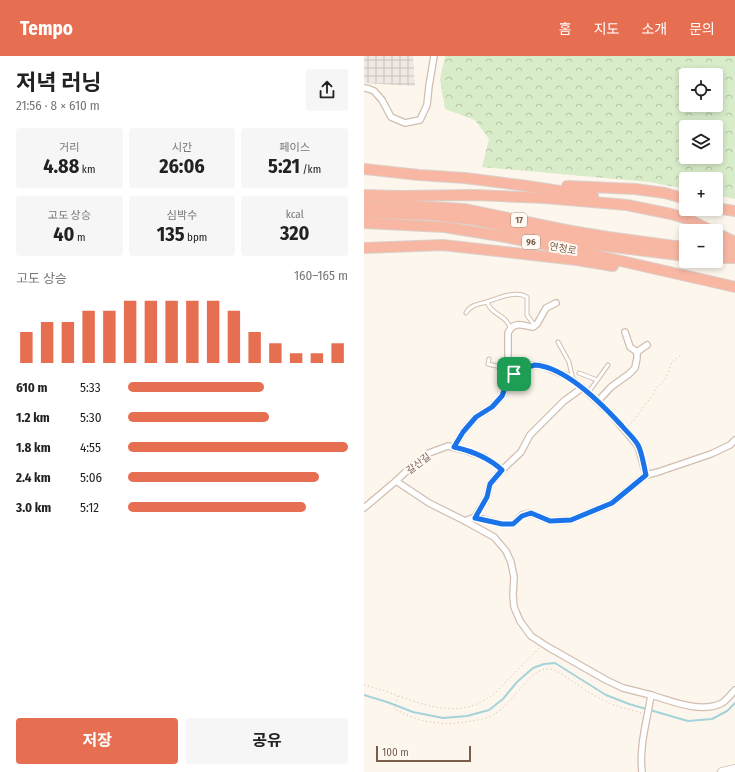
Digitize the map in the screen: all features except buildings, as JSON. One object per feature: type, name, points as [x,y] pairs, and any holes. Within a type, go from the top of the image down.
[{"type":"highway","points":[[364,169],[520,184],[632,202],[688,219],[698,224]]},
{"type":"highway","points":[[520,184],[635,189],[665,192],[679,197]]},
{"type":"highway","points":[[364,195],[475,195],[545,198],[627,205],[671,214]]},
{"type":"highway","name":"연청로","points":[[364,205],[464,209],[571,231],[679,246]]},
{"type":"highway","points":[[723,209],[735,211]]},
{"type":"highway","name":"연청로","points":[[364,213],[434,215],[475,220],[582,243],[679,255]]},
{"type":"highway","name":"연청로","points":[[364,223],[444,227],[500,236],[577,251],[735,288]]},
{"type":"highway","points":[[723,236],[735,242]]},
{"type":"highway","points":[[364,248],[443,245],[577,260],[696,278]]},
{"type":"highway","points":[[723,248],[735,248]]},
{"type":"highway","points":[[723,258],[735,258]]},
{"type":"street","points":[[364,88],[374,92],[382,100],[391,117],[406,123],[420,120],[427,104],[434,56]]},
{"type":"street","points":[[512,372],[508,366],[508,333],[510,328],[520,324],[528,327],[535,326],[546,308],[556,303]]},
{"type":"street","points":[[625,332],[630,347],[637,352]]},
{"type":"street","points":[[637,352],[647,345]]},
{"type":"street","points":[[598,402],[611,387],[635,368],[637,352]]},
{"type":"street","points":[[454,447],[463,432],[476,417],[492,407],[502,396],[512,372],[535,365],[543,366],[569,377],[609,412],[638,446],[646,475]]},
{"type":"street","points":[[475,518],[487,497],[490,484],[521,452],[530,434],[564,401],[582,388]]},
{"type":"street","points":[[466,520],[475,518],[502,524],[513,524],[522,516],[531,513],[550,521],[571,520],[612,503],[646,475],[711,454],[730,445],[735,440]]},
{"type":"street","name":"갈산길","points":[[364,508],[382,491],[429,453],[448,446],[484,457],[502,470]]},
{"type":"street","points":[[396,481],[429,503],[466,520],[494,537],[506,551],[511,562],[514,577],[514,607],[520,620],[531,636],[606,680],[623,688],[651,697],[695,707],[713,706],[723,703],[735,690]]},
{"type":"street","points":[[642,772],[642,743],[651,697]]},
{"type":"street","points":[[722,772],[735,769]]},
{"type":"lane","points":[[466,313],[468,308],[476,304],[510,295],[524,295],[527,297],[528,316],[535,326]]},
{"type":"lane","points":[[487,302],[488,306],[496,314],[504,318],[509,323],[510,328]]},
{"type":"lane","points":[[558,342],[569,362],[574,381]]},
{"type":"lane","points":[[489,359],[488,364],[512,372]]},
{"type":"lane","points":[[588,393],[608,365]]},
{"type":"lane","points":[[579,373],[597,380]]},
{"type":"path","points":[[625,429],[634,420],[656,388],[663,382],[672,362],[681,355]]},
{"type":"path","points":[[364,685],[426,706],[441,709],[467,707],[488,699],[543,643]]},
{"type":"path","points":[[398,697],[394,709],[414,718],[443,724],[480,720],[501,710],[530,678],[544,669],[550,669],[562,674],[602,700],[647,715]]},
{"type":"shaded area","points":[[364,56],[413,56],[415,86],[364,83]]},
{"type":"green space","points":[[445,56],[735,56],[735,199],[723,196],[723,172],[679,172],[679,188],[649,182],[482,167],[489,139],[475,120],[445,109],[440,79]]},
{"type":"waterway","points":[[364,695],[413,712],[443,718],[467,716],[489,710],[503,699],[517,682],[533,668],[544,664],[555,663],[606,695],[629,704],[688,721],[712,719],[727,711],[735,703]]},
{"type":"route","points":[[535,365],[543,366],[569,377],[609,412],[638,446],[646,475],[612,503],[571,520],[550,521],[531,513],[522,516],[513,524],[502,524],[475,518],[487,497],[490,484],[502,470],[484,457],[454,447],[463,432],[476,417],[492,407],[502,396],[510,375],[514,374],[524,368],[535,365]]}]
